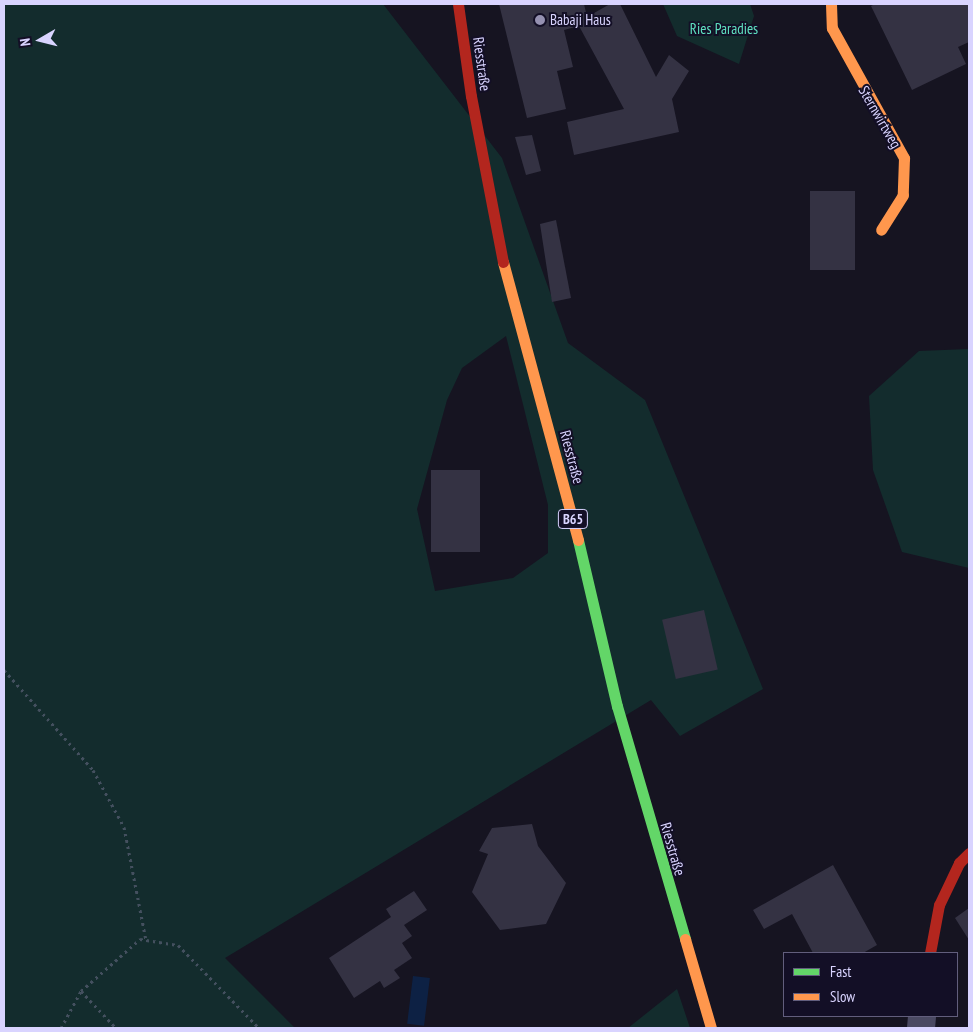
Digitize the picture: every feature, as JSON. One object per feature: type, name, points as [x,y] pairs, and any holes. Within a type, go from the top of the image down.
[{"type":"main road","name":"Riesstraße","points":[[458,4],[471,96],[501,254],[562,472],[617,706],[711,1028]]},
{"type":"main road","name":"Sternwirtweg","points":[[831,4],[832,28],[904,158],[903,195],[881,230]]},
{"type":"main road","points":[[930,952],[939,905],[959,863],[969,853]]},
{"type":"path","points":[[4,670],[93,770],[124,827],[146,940]]},
{"type":"path","points":[[62,1028],[81,991],[140,939],[178,945],[259,1028]]},
{"type":"path","points":[[81,991],[116,1028]]},
{"type":"green space","points":[[4,4],[383,4],[502,158],[568,343],[645,400],[763,689],[680,736],[651,700],[225,958],[295,1028],[4,1028]],"holes":[[[506,336],[548,505],[548,553],[513,578],[435,591],[417,509],[447,400],[462,368]]]},
{"type":"green space","name":"Ries Paradies","points":[[663,4],[750,4],[754,16],[739,64],[677,36]]},
{"type":"green space","points":[[969,349],[969,568],[902,552],[873,470],[869,396],[919,351]]},
{"type":"green space","points":[[677,989],[690,1028],[628,1028]]},
{"type":"water","points":[[413,976],[430,978],[424,1026],[407,1024]]},
{"type":"building","points":[[499,4],[584,4],[587,17],[610,4],[620,4],[656,77],[669,55],[689,71],[672,99],[679,132],[574,155],[567,122],[624,109],[579,26],[564,30],[573,67],[557,71],[566,109],[527,118]]},
{"type":"building","points":[[875,4],[969,4],[969,42],[958,47],[966,64],[912,90],[871,6]]},
{"type":"building","points":[[532,135],[541,171],[526,175],[515,137]]},
{"type":"building","points":[[810,191],[855,191],[855,270],[810,270]]},
{"type":"building","points":[[556,220],[571,298],[552,302],[540,224]]},
{"type":"building","points":[[431,470],[480,470],[480,552],[431,552]]},
{"type":"building","points":[[704,610],[718,669],[676,679],[662,620]]},
{"type":"building","points":[[532,824],[538,846],[566,883],[546,924],[500,930],[472,892],[488,854],[479,851],[492,828]]},
{"type":"building","points":[[833,865],[877,945],[865,952],[812,952],[792,914],[764,929],[753,910]]},
{"type":"building","points":[[414,891],[427,910],[404,925],[412,936],[402,943],[412,958],[394,970],[400,978],[384,988],[380,981],[354,998],[329,958],[391,917],[386,909]]},
{"type":"building","points":[[969,908],[969,940],[955,918]]},
{"type":"traffic: fast","points":[[578,540],[617,706],[685,939]]},
{"type":"traffic: slow","points":[[831,4],[832,28],[904,158],[903,195],[881,230]]},
{"type":"traffic: slow","points":[[503,262],[578,540]]},
{"type":"traffic: slow","points":[[685,939],[711,1028]]},
{"type":"traffic: jam","points":[[458,4],[471,96],[503,262]]},
{"type":"traffic: jam","points":[[930,952],[939,905],[959,863],[969,853]]},
{"type":"place","name":"Babaji Haus","points":[[540,20]]}]
